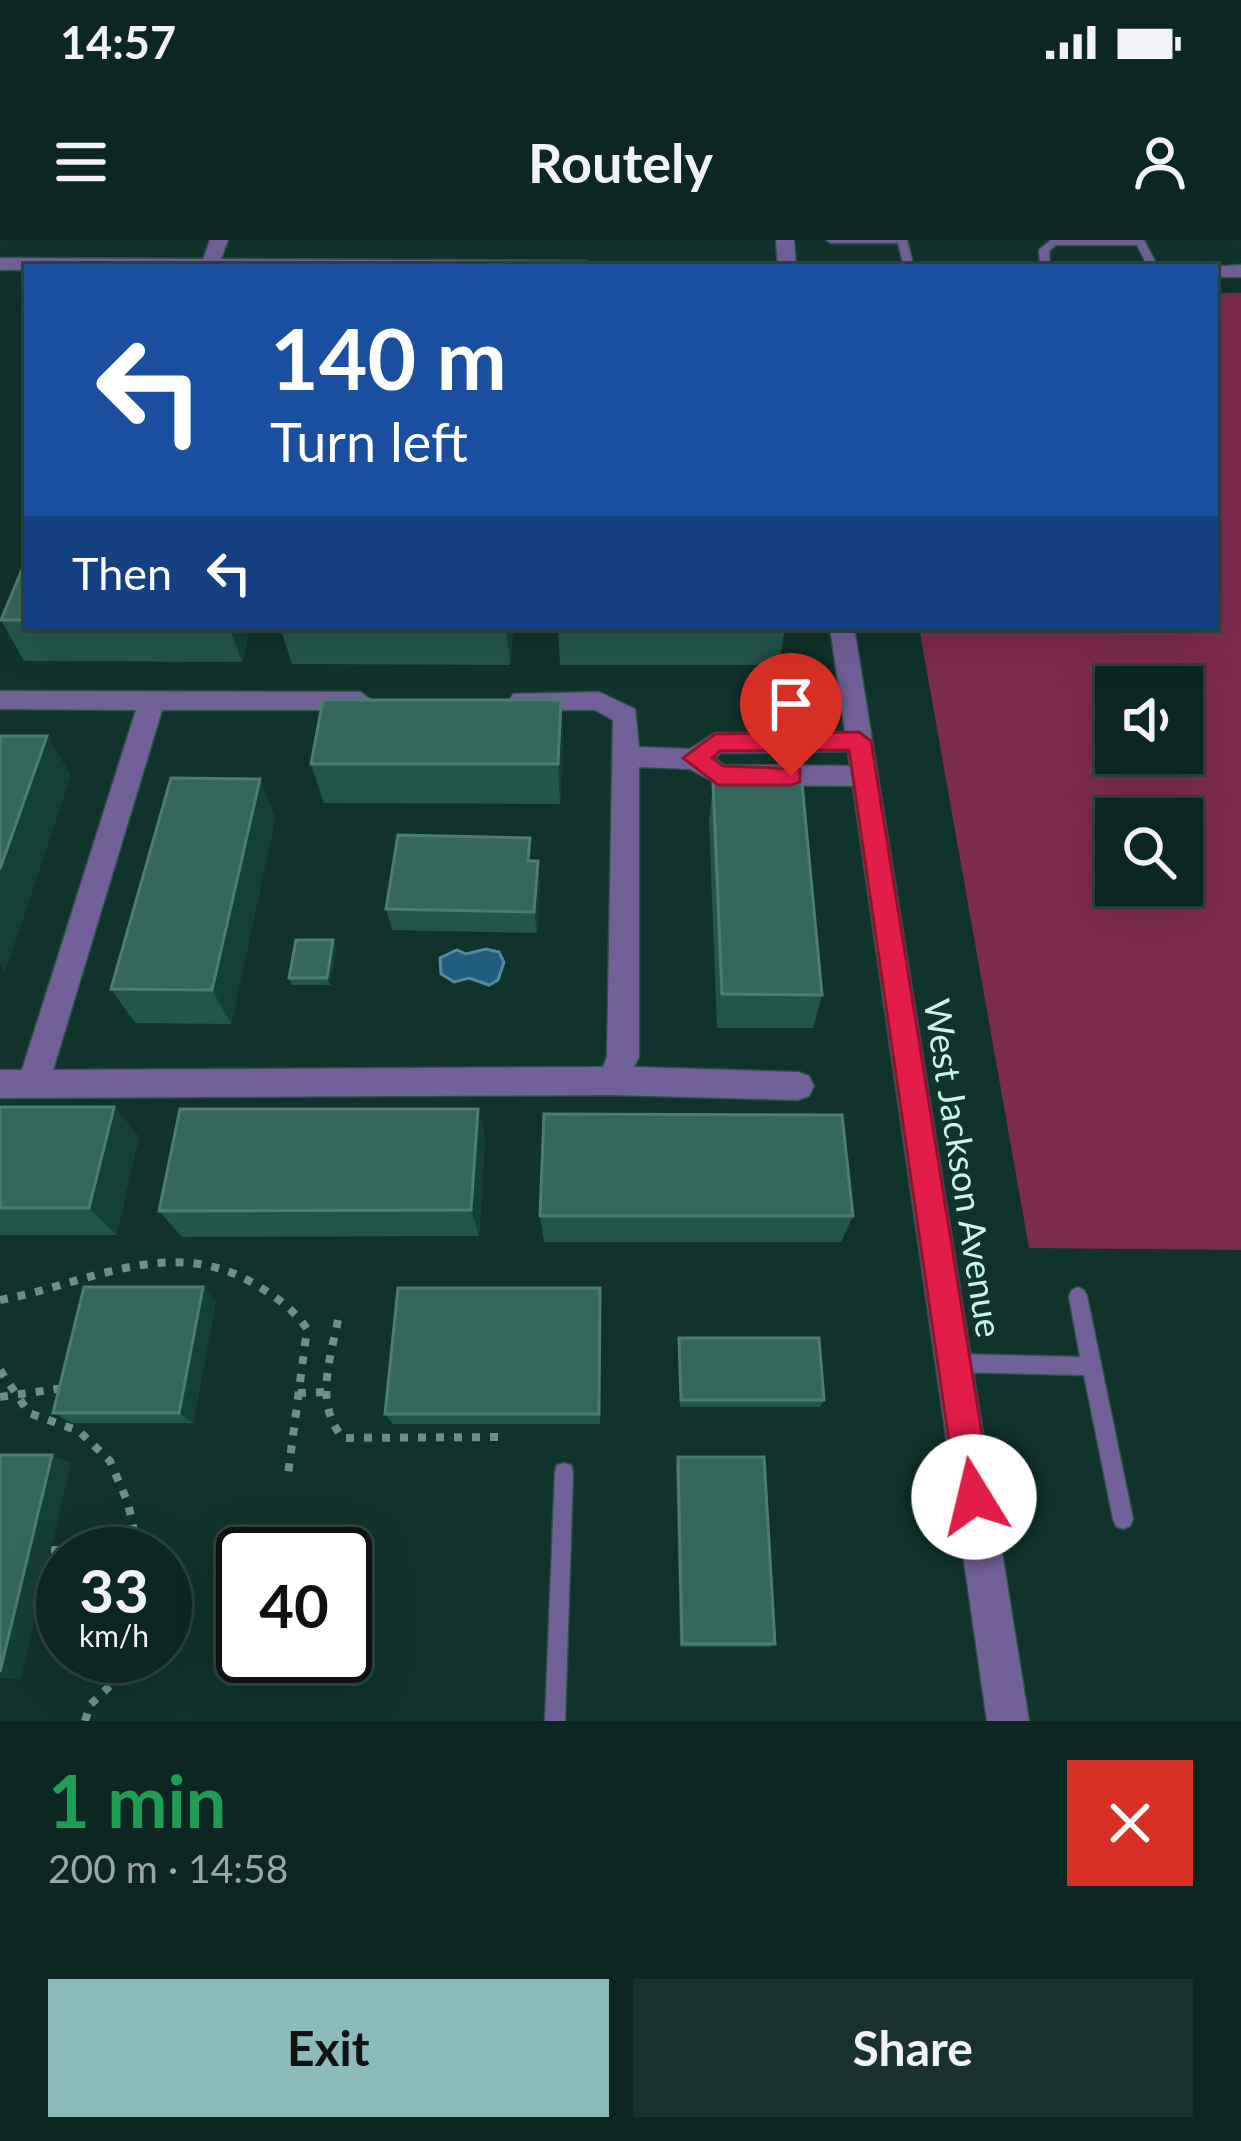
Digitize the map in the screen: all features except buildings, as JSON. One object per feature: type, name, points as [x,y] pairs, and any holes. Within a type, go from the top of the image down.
[{"type":"street","name":"West Jackson Avenue","points":[[842,630],[1008,1721]]},
{"type":"street","points":[[0,700],[387,700]]},
{"type":"street","points":[[33,1084],[152,700]]},
{"type":"street","points":[[505,701],[599,701],[626,716],[623,1058],[612,1081]]},
{"type":"street","points":[[695,758],[715,742],[859,741]]},
{"type":"street","points":[[626,757],[695,758],[718,776],[864,776]]},
{"type":"street","points":[[0,1084],[612,1081],[798,1086]]},
{"type":"lane","points":[[831,240],[902,240],[908,264]]},
{"type":"lane","points":[[1045,264],[1044,250],[1054,242],[1140,241]]},
{"type":"lane","points":[[1078,1296],[1123,1520]]},
{"type":"lane","points":[[954,1363],[1091,1366]]},
{"type":"lane","points":[[555,1721],[564,1472]]},
{"type":"path","points":[[0,1300],[86,1282],[140,1260],[194,1259],[248,1277],[299,1316],[307,1329],[288,1474]]},
{"type":"path","points":[[338,1319],[327,1392],[330,1428],[344,1438],[503,1437]]},
{"type":"path","points":[[0,1370],[29,1413],[58,1418],[96,1443],[131,1500],[135,1527]]},
{"type":"path","points":[[0,1397],[80,1388]]},
{"type":"path","points":[[298,1394],[327,1392]]},
{"type":"path","points":[[85,1721],[90,1705],[113,1683]]},
{"type":"shaded area","points":[[1218,293],[1241,293],[1241,1250],[1029,1248],[920,630],[1218,630]]},
{"type":"water","points":[[486,949],[499,952],[504,962],[498,980],[489,985],[469,978],[454,982],[441,974],[440,958],[457,950],[466,954]]},
{"type":"route","points":[[791,776],[718,776],[695,758],[715,742],[859,741],[974,1497]]}]
